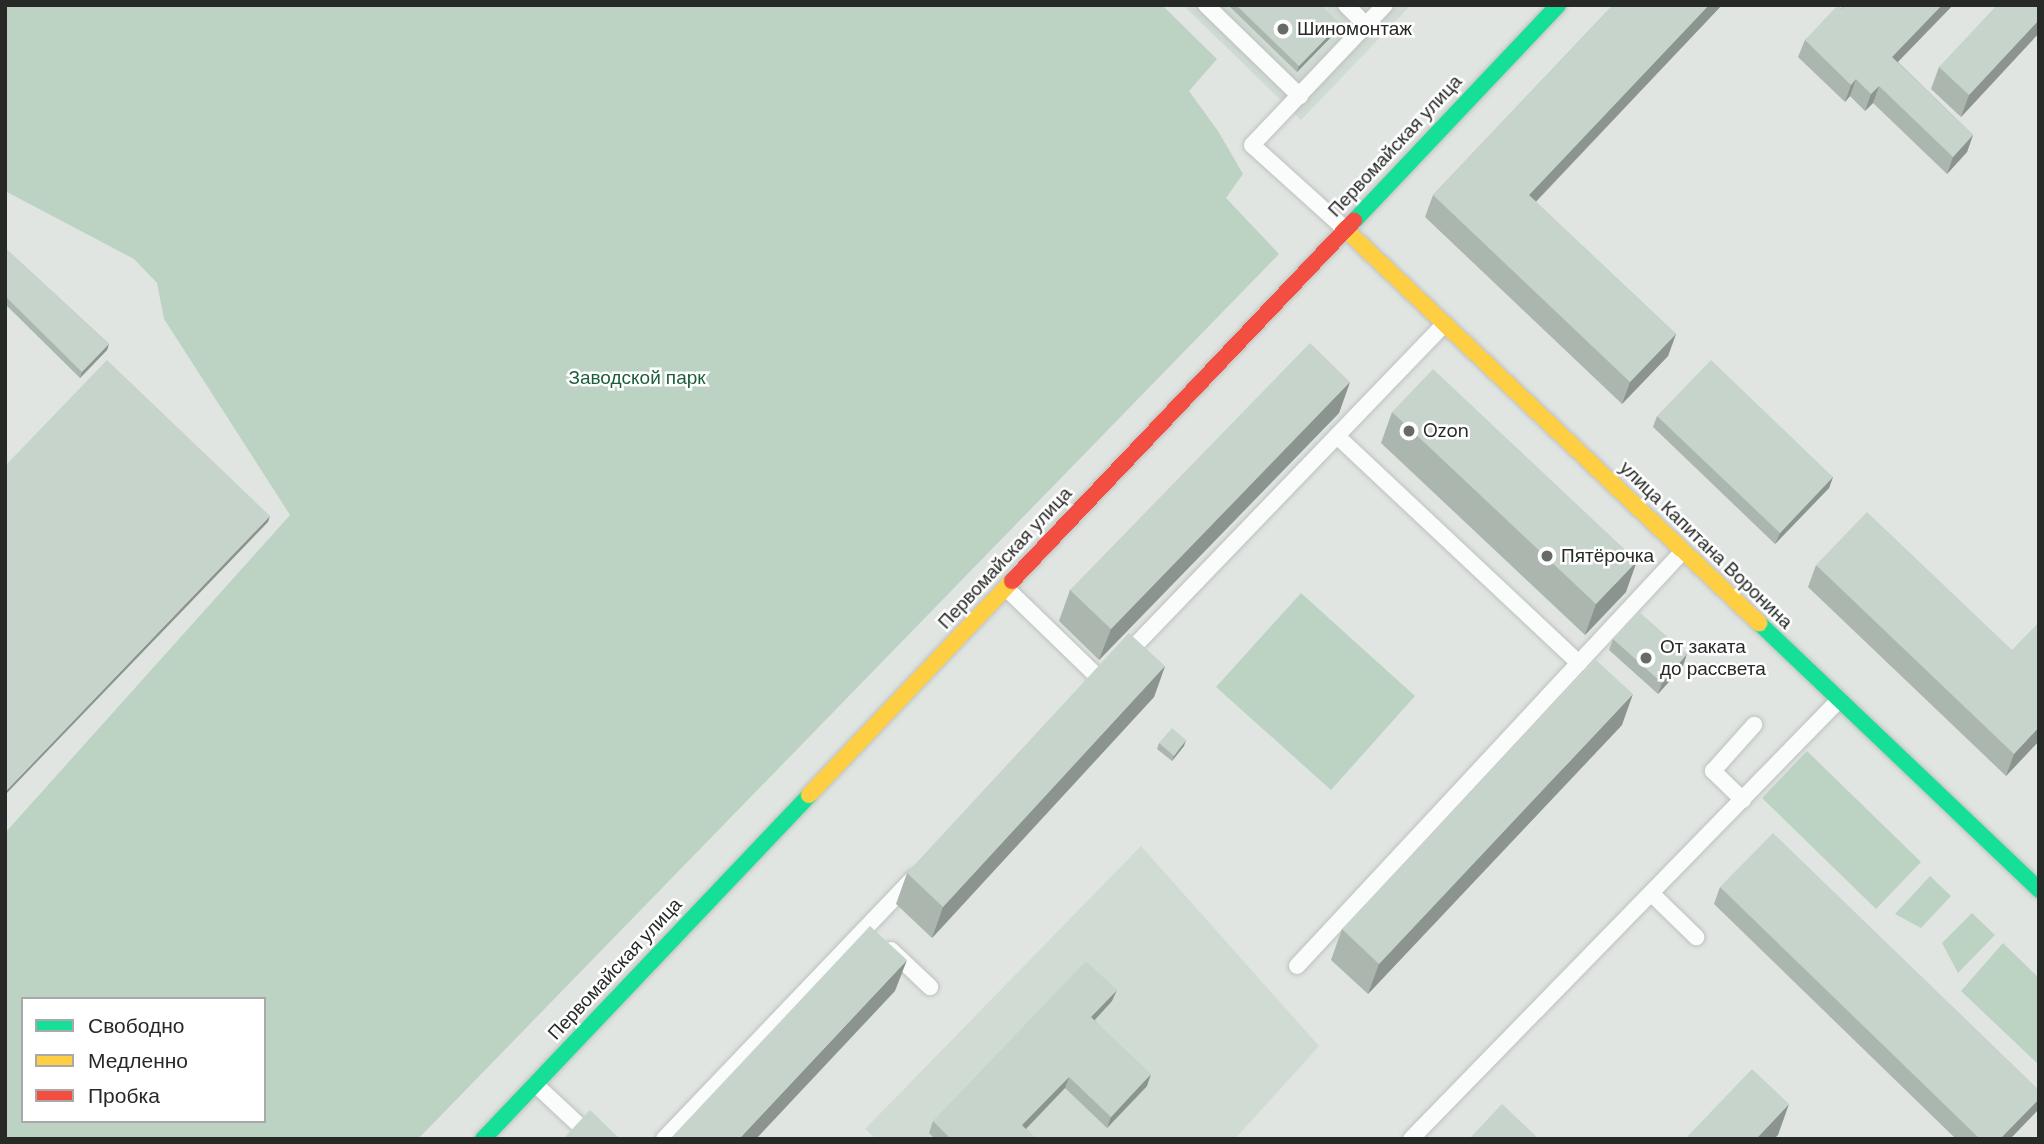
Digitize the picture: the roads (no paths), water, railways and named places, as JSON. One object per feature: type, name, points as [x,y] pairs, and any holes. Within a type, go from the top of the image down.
[{"type":"street","name":"Первомайская улица","points":[[483,1139],[1558,5]]},
{"type":"street","name":"улица Капитана Воронина","points":[[1345,229],[2039,890]]},
{"type":"lane","points":[[1206,5],[1300,96]]},
{"type":"lane","points":[[1346,5],[1367,25]]},
{"type":"lane","points":[[1345,229],[1252,145],[1385,5]]},
{"type":"lane","points":[[1006,588],[1097,685],[1444,324]]},
{"type":"lane","points":[[1337,436],[1579,663]]},
{"type":"lane","points":[[1297,966],[1683,551]]},
{"type":"lane","points":[[1411,1139],[1839,701]]},
{"type":"lane","points":[[1743,800],[1713,771],[1754,725]]},
{"type":"lane","points":[[664,1139],[923,868]]},
{"type":"lane","points":[[1652,894],[1696,937]]},
{"type":"lane","points":[[866,927],[930,987]]},
{"type":"lane","points":[[535,1084],[594,1139]]},
{"type":"place","name":"Шиномонтаж","points":[[1283,29]]},
{"type":"place","name":"Ozon","points":[[1409,431]]},
{"type":"place","name":"Пятёрочка","points":[[1547,556]]},
{"type":"place","name":"От заката до рассвета","points":[[1646,658]]},
{"type":"park label","name":"Заводской парк","points":[[637,378]]}]
